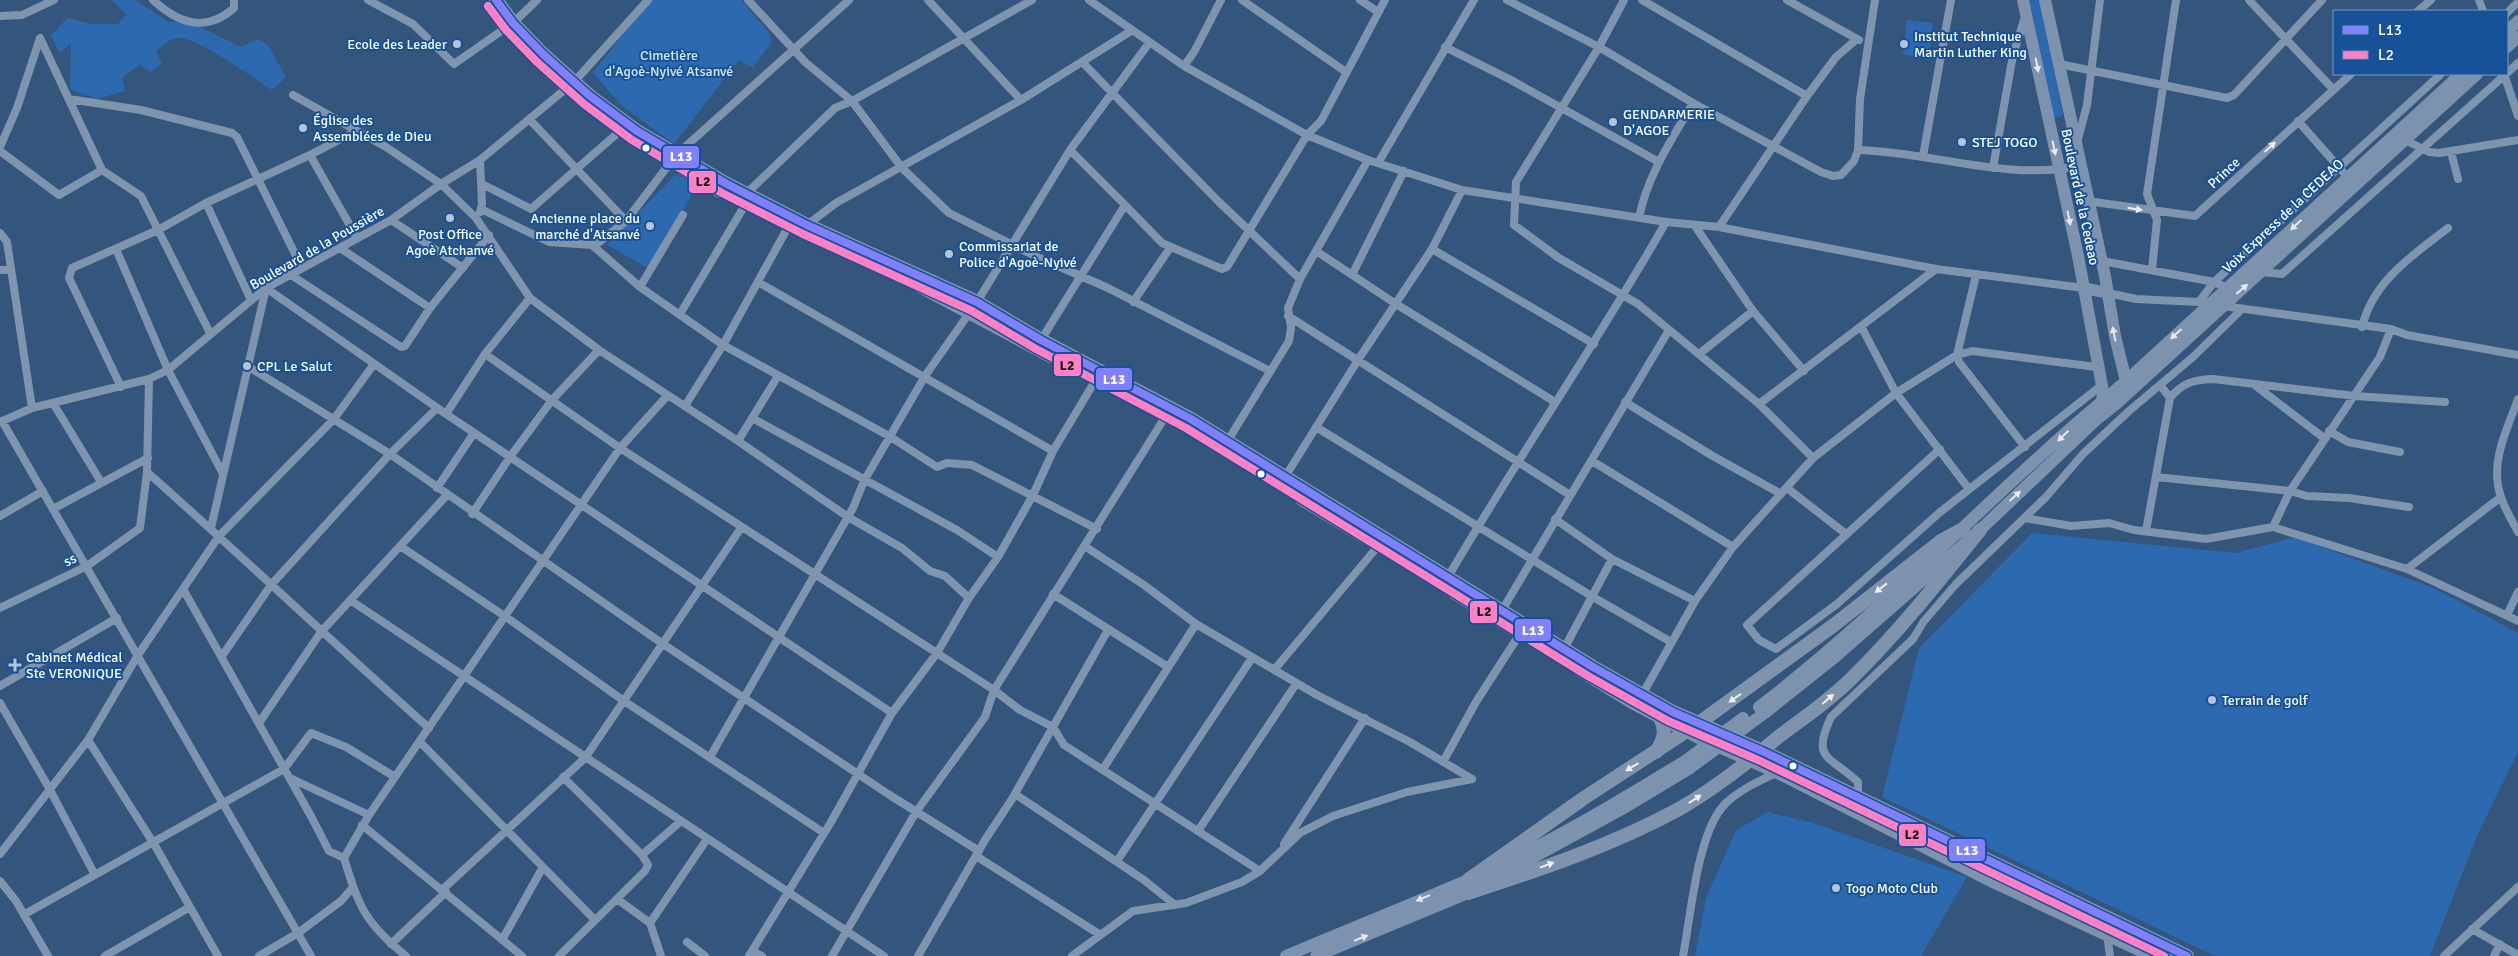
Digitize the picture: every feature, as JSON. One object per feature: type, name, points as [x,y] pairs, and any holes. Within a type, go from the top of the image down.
[{"type":"highway","points":[[487,0],[510,25],[621,130],[745,200],[882,268],[974,307],[1098,375],[1448,577],[1521,632],[1588,676],[1659,716],[1762,751],[1780,767]]},
{"type":"highway","points":[[496,0],[510,25]]},
{"type":"highway","points":[[571,84],[674,159]]},
{"type":"highway","points":[[791,222],[807,225],[974,307],[1041,340],[1098,375],[1182,414],[1227,442],[1379,545],[1564,649],[1750,760],[1780,767],[2107,934],[2154,956]]},
{"type":"highway","points":[[1468,886],[1597,789],[1693,727],[1834,625],[1941,541],[1963,529]]},
{"type":"highway","points":[[1468,886],[1544,867],[1646,826],[1698,797],[1762,751],[1850,680],[1919,604],[1980,530]]},
{"type":"highway","points":[[1656,752],[1664,738],[1663,723],[1659,716]]},
{"type":"highway","points":[[1780,767],[1782,746],[1790,729]]},
{"type":"highway","points":[[1816,785],[1858,797],[2003,869],[2186,956]]},
{"type":"main road","name":"Boulevard de la Cedeao","points":[[2023,0],[2078,256],[2097,367],[2102,385],[2110,402]]},
{"type":"main road","name":"Boulevard de la Cedeao","points":[[2045,0],[2126,381]]},
{"type":"main road","points":[[2508,31],[2518,22]]},
{"type":"main road","points":[[2508,46],[2518,36]]},
{"type":"main road","name":"Voix Express de la CEDEAO","points":[[2110,402],[2126,381],[2227,288],[2344,173],[2460,75]]},
{"type":"main road","points":[[1763,709],[1963,529],[2223,306],[2403,139],[2476,75]]},
{"type":"main road","points":[[2049,126],[2070,123]]},
{"type":"main road","points":[[2078,256],[2102,261]]},
{"type":"main road","points":[[2084,288],[2108,293]]},
{"type":"main road","points":[[1316,956],[1468,886],[1687,764],[1835,657],[1980,530],[2096,419],[2110,402]]},
{"type":"main road","points":[[1286,956],[1468,886]]},
{"type":"street","points":[[0,16],[22,14],[54,0]]},
{"type":"street","points":[[153,0],[167,13],[204,24],[223,18],[234,8],[234,0]]},
{"type":"street","points":[[368,0],[413,24],[454,64],[510,25],[536,0]]},
{"type":"street","name":"Boulevard de la Poussière","points":[[1,421],[32,408],[121,387],[149,379],[168,370],[266,288],[391,220],[441,184],[480,160],[571,84],[648,0]]},
{"type":"street","points":[[748,0],[794,50],[852,101],[902,168],[949,212],[1037,257],[1082,276],[1270,371]]},
{"type":"street","points":[[482,209],[549,242],[592,245],[598,243],[626,221],[674,159],[849,0]]},
{"type":"street","points":[[928,0],[1021,100]]},
{"type":"street","points":[[680,314],[745,200],[834,108],[852,101],[1032,0]]},
{"type":"street","points":[[1089,0],[1184,66],[1307,135],[1368,160],[1462,190],[1666,222],[1718,227],[1936,269],[2084,288]]},
{"type":"street","points":[[1184,66],[1194,52],[1221,0]]},
{"type":"street","points":[[1242,0],[1346,72]]},
{"type":"street","points":[[1360,0],[1378,12]]},
{"type":"street","points":[[1070,150],[1150,233],[1170,248],[1225,268],[1307,135],[1321,121],[1385,0]]},
{"type":"street","points":[[1378,163],[1474,0]]},
{"type":"street","points":[[1506,0],[1599,48],[1694,103],[1821,172],[1833,176],[1840,175],[1850,168],[1858,150],[1860,99],[1875,0]]},
{"type":"street","points":[[1624,0],[1599,48],[1516,182],[1514,220],[1517,229],[1558,258],[1624,295],[1759,404],[1813,458]]},
{"type":"street","points":[[1642,0],[1807,96]]},
{"type":"street","points":[[1786,0],[1857,39],[1868,43]]},
{"type":"street","points":[[1923,156],[1951,0]]},
{"type":"street","points":[[2076,147],[2082,130],[2092,71],[2100,0]]},
{"type":"street","points":[[2152,270],[2156,212],[2147,194],[2176,0]]},
{"type":"street","points":[[2249,0],[2285,41],[2334,90]]},
{"type":"street","points":[[2058,64],[2227,98],[2234,95],[2322,0]]},
{"type":"street","points":[[2419,10],[2431,0]]},
{"type":"street","points":[[2508,12],[2518,2]]},
{"type":"street","points":[[1993,168],[2013,55],[2026,15]]},
{"type":"street","points":[[807,225],[836,203],[902,168],[1021,100],[1131,31]]},
{"type":"street","points":[[102,170],[60,195],[0,149],[17,108],[40,38],[102,170],[138,193],[210,333]]},
{"type":"street","points":[[1718,227],[1807,96],[1836,57],[1857,39]]},
{"type":"street","points":[[710,757],[848,517],[864,481],[889,436],[926,376],[974,307],[1070,150],[1149,43]]},
{"type":"street","points":[[1445,47],[1561,107],[1659,162]]},
{"type":"street","points":[[1082,62],[1219,202],[1300,278]]},
{"type":"street","points":[[2508,71],[2518,62]]},
{"type":"street","name":"Prince","points":[[2087,201],[2195,216],[2349,75]]},
{"type":"street","points":[[2108,293],[2136,300],[2199,302],[2214,282],[2344,173],[2440,75]]},
{"type":"street","points":[[2261,272],[2282,274],[2504,75]]},
{"type":"street","points":[[2505,75],[2518,116]]},
{"type":"street","points":[[293,95],[386,147],[441,184],[476,218],[530,298],[599,350],[738,441],[848,517],[902,548],[930,570],[945,576],[969,598]]},
{"type":"street","points":[[68,99],[142,110],[232,133],[237,138],[302,268]]},
{"type":"street","points":[[1639,218],[1642,203],[1659,162],[1694,103]]},
{"type":"street","points":[[530,120],[626,221]]},
{"type":"street","points":[[2298,121],[2344,173]]},
{"type":"street","points":[[121,387],[69,278],[72,268],[158,230],[206,203],[310,155],[356,130]]},
{"type":"street","points":[[482,184],[531,209],[621,130]]},
{"type":"street","points":[[2403,139],[2422,148],[2439,153],[2518,140]]},
{"type":"street","points":[[1858,150],[1923,156],[1993,168],[2058,170],[2079,166]]},
{"type":"street","points":[[2452,152],[2458,179]]},
{"type":"street","points":[[310,155],[357,238]]},
{"type":"street","points":[[476,218],[482,209],[480,160]]},
{"type":"street","points":[[1227,442],[1291,335],[1288,308],[1300,278],[1368,160]]},
{"type":"street","points":[[1352,275],[1404,171]]},
{"type":"street","points":[[1283,481],[1358,360],[1432,249],[1462,190]]},
{"type":"street","points":[[206,203],[251,300]]},
{"type":"street","points":[[1041,340],[1125,205]]},
{"type":"street","points":[[640,286],[683,215]]},
{"type":"street","points":[[391,220],[463,268]]},
{"type":"street","points":[[685,406],[723,345],[791,222]]},
{"type":"street","points":[[1448,577],[1555,402],[1594,344],[1666,222]]},
{"type":"street","points":[[1695,226],[1753,311],[1804,370]]},
{"type":"street","points":[[2362,327],[2369,302],[2384,283],[2413,254],[2448,228]]},
{"type":"street","points":[[0,233],[6,242],[32,408]]},
{"type":"street","points":[[291,275],[401,347],[405,346],[430,308],[488,235]]},
{"type":"street","points":[[592,245],[640,286],[723,345],[889,436],[937,466],[947,463],[972,465],[1097,529]]},
{"type":"street","points":[[340,248],[430,308]]},
{"type":"street","points":[[1133,302],[1170,248]]},
{"type":"street","points":[[116,249],[168,370],[223,474]]},
{"type":"street","points":[[1432,249],[1594,344]]},
{"type":"street","points":[[1316,251],[1396,304],[1555,402]]},
{"type":"street","points":[[2102,261],[2214,282],[2227,288]]},
{"type":"street","points":[[1759,404],[1936,269]]},
{"type":"street","points":[[0,270],[11,270]]},
{"type":"street","points":[[1976,275],[1957,355],[1962,368],[2025,446]]},
{"type":"street","points":[[758,282],[926,376],[1052,451]]},
{"type":"street","points":[[211,528],[266,288],[437,408],[892,713]]},
{"type":"street","points":[[446,414],[485,354],[530,298]]},
{"type":"street","points":[[2223,306],[2362,327],[2391,329],[2407,335],[2518,354]]},
{"type":"street","points":[[1858,797],[1858,782],[1826,758],[1821,749],[1824,733],[1831,717],[1913,639],[1924,622],[1950,591],[1984,555],[2025,518],[2083,454],[2129,411],[2160,386],[2242,309]]},
{"type":"street","points":[[1699,354],[1753,311]]},
{"type":"street","points":[[1288,316],[1570,495]]},
{"type":"street","points":[[1861,326],[1896,393],[1969,489]]},
{"type":"street","points":[[2273,527],[2290,491],[2324,438],[2355,396],[2387,344],[2391,329]]},
{"type":"street","points":[[1499,614],[1669,330]]},
{"type":"street","points":[[472,514],[510,457],[552,400],[599,350]]},
{"type":"street","points":[[1642,695],[1695,601],[1733,547],[1813,458],[1896,393],[1957,355],[1972,350],[2097,367]]},
{"type":"street","points":[[485,354],[620,448],[741,528],[994,690],[1020,710],[1053,727],[1064,745],[1260,871]]},
{"type":"street","points":[[0,854],[88,740],[138,655],[219,536],[334,418],[374,364]]},
{"type":"street","points":[[249,367],[390,454],[472,514],[544,561],[663,644],[1099,934]]},
{"type":"street","points":[[762,956],[751,953],[824,833],[892,713],[937,653],[969,598],[998,557],[1033,495],[1052,451],[1098,375]]},
{"type":"street","points":[[738,441],[778,376]]},
{"type":"street","points":[[149,379],[147,472],[211,528],[322,632],[429,728]]},
{"type":"street","points":[[2146,531],[2170,398],[2184,384],[2193,380],[2213,379],[2256,386],[2355,396],[2445,402]]},
{"type":"street","points":[[1940,449],[1747,624],[1759,640],[1776,649],[1799,633],[1837,604],[1969,489],[2102,385]]},
{"type":"street","points":[[2160,386],[2170,398]]},
{"type":"street","points":[[2256,386],[2289,414],[2324,438]]},
{"type":"street","points":[[401,954],[371,924],[353,887],[344,858],[362,825],[620,448],[667,396]]},
{"type":"street","points":[[2518,399],[2498,458],[2496,472],[2501,497],[2518,532]]},
{"type":"street","points":[[1625,402],[1711,455],[1784,491],[1846,534]]},
{"type":"street","points":[[53,403],[101,482]]},
{"type":"street","points":[[222,656],[271,585],[390,454],[437,408]]},
{"type":"street","points":[[832,956],[916,812],[986,717],[994,690],[1053,594],[1086,547],[1167,414]]},
{"type":"street","points":[[752,418],[864,481],[957,530],[998,557]]},
{"type":"street","points":[[1,421],[87,566],[311,956]]},
{"type":"street","points":[[1316,427],[1592,597],[1671,642]]},
{"type":"street","points":[[2329,431],[2348,442],[2400,452]]},
{"type":"street","points":[[437,488],[474,433]]},
{"type":"street","points":[[53,509],[148,458]]},
{"type":"street","points":[[1592,461],[1733,547]]},
{"type":"street","name":"ss","points":[[0,608],[87,566],[137,531],[142,523],[147,472]]},
{"type":"street","points":[[2156,477],[2290,491],[2307,496],[2350,498],[2409,507]]},
{"type":"street","points":[[0,516],[43,491]]},
{"type":"street","points":[[259,724],[322,632],[447,495]]},
{"type":"street","points":[[2407,569],[2501,497]]},
{"type":"street","points":[[2025,518],[2071,526],[2109,523],[2146,531],[2206,539],[2273,527],[2407,569],[2518,621]]},
{"type":"street","points":[[1555,519],[1612,559],[1695,601]]},
{"type":"street","points":[[391,944],[506,830],[585,758],[741,528]]},
{"type":"street","points":[[1274,670],[1379,545]]},
{"type":"street","points":[[400,546],[506,617],[624,701],[824,833]]},
{"type":"street","points":[[1072,956],[1099,934],[1133,911],[1152,906],[1175,905],[1242,882],[1260,871],[1300,833],[1333,816],[1407,792],[1472,779],[1365,718],[1296,684],[1252,658],[1196,624],[1144,585],[1086,547]]},
{"type":"street","points":[[1564,649],[1612,559]]},
{"type":"street","points":[[183,589],[329,851],[344,858]]},
{"type":"street","points":[[2507,615],[2518,592]]},
{"type":"street","points":[[1053,594],[1168,666]]},
{"type":"street","points":[[350,600],[884,956]]},
{"type":"street","points":[[0,686],[116,618]]},
{"type":"street","points":[[1103,769],[1196,624]]},
{"type":"street","points":[[918,956],[1015,794],[1108,630]]},
{"type":"street","points":[[1443,762],[1476,702],[1521,632]]},
{"type":"street","points":[[1117,861],[1252,658]]},
{"type":"street","points":[[1198,831],[1296,684]]},
{"type":"street","points":[[0,703],[50,788],[95,875]]},
{"type":"street","points":[[1276,856],[1365,718]]},
{"type":"street","points":[[24,914],[154,844],[284,769],[313,733],[346,747],[395,777]]},
{"type":"street","points":[[88,740],[154,844],[218,956]]},
{"type":"street","points":[[420,742],[595,920]]},
{"type":"street","points":[[1683,956],[1703,849],[1715,817],[1725,804],[1737,794],[1780,767]]},
{"type":"street","points":[[559,956],[646,871],[648,865],[642,855],[563,777]]},
{"type":"street","points":[[290,778],[369,815]]},
{"type":"street","points":[[1015,794],[1117,861],[1175,905]]},
{"type":"street","points":[[642,855],[681,821]]},
{"type":"street","points":[[362,825],[522,956]]},
{"type":"street","points":[[650,923],[707,839]]},
{"type":"street","points":[[502,940],[543,867]]},
{"type":"street","points":[[0,881],[24,914],[48,956]]},
{"type":"street","points":[[259,956],[298,933],[341,901],[353,887]]},
{"type":"street","points":[[2444,956],[2518,887]]},
{"type":"street","points":[[617,899],[650,923],[661,956]]},
{"type":"street","points":[[105,956],[190,907]]},
{"type":"street","points":[[2472,929],[2518,955]]},
{"type":"street","points":[[2107,934],[2110,956]]},
{"type":"street","points":[[687,942],[705,956]]},
{"type":"street","points":[[2494,956],[2500,944]]},
{"type":"green space","points":[[111,0],[135,0],[169,22],[190,22],[241,47],[258,39],[268,45],[286,77],[272,90],[210,50],[185,39],[176,38],[168,41],[156,51],[162,64],[151,72],[139,65],[122,78],[125,91],[97,99],[70,89],[71,43],[60,53],[51,36],[67,18],[93,24],[118,24],[126,14]]},
{"type":"green space","name":"Cimetière d'Agoè-Nyivé Atsanvé","points":[[649,0],[741,0],[767,30],[772,41],[753,68],[739,60],[674,144],[621,105],[593,73]]},
{"type":"green space","points":[[2030,0],[2040,0],[2063,116],[2054,118]]},
{"type":"green space","points":[[1907,20],[1933,23],[1929,58],[1903,55]]},
{"type":"green space","name":"Ancienne place du marché d'Atsanvé","points":[[675,175],[699,182],[649,269],[607,245]]},
{"type":"green space","name":"Terrain de golf","points":[[2032,533],[2236,553],[2295,537],[2436,589],[2518,633],[2518,752],[2477,836],[2430,956],[2215,956],[1882,797],[1919,648]]},
{"type":"green space","name":"Togo Moto Club","points":[[1768,812],[1813,823],[1967,877],[1921,956],[1695,956],[1706,898],[1736,830]]},
{"type":"transit line","name":"L13","points":[[496,0],[513,23],[544,55],[590,96],[637,131],[727,184],[807,225],[977,302],[1041,340],[1191,419],[1593,667],[1673,712],[1762,751],[2187,956]]},
{"type":"transit line","name":"L2","points":[[488,6],[506,30],[537,62],[584,104],[632,140],[722,193],[803,234],[972,311],[1036,349],[1186,428],[1588,676],[1668,721],[1758,760],[2164,956]]},
{"type":"place","name":"Ecole des Leader","points":[[457,44]]},
{"type":"place","name":"Institut Technique Martin Luther King","points":[[1904,44]]},
{"type":"place","name":"GENDARMERIE D'AGOE","points":[[1613,122]]},
{"type":"place","name":"Église des Assemblées de Dieu","points":[[303,128]]},
{"type":"place","name":"STEJ TOGO","points":[[1962,142]]},
{"type":"place","name":"Post Office Agoè Atchanvé","points":[[450,218]]},
{"type":"place","name":"Ancienne place du marché d'Atsanvé","points":[[650,226]]},
{"type":"place","name":"Commissariat de Police d'Agoè-Nyivé","points":[[949,254]]},
{"type":"place","name":"CPL Le Salut","points":[[247,366]]},
{"type":"place","name":"Cabinet Médical Ste VERONIQUE","points":[[15,665]]},
{"type":"place","name":"Terrain de golf","points":[[2212,700]]},
{"type":"place","name":"Togo Moto Club","points":[[1836,888]]}]
